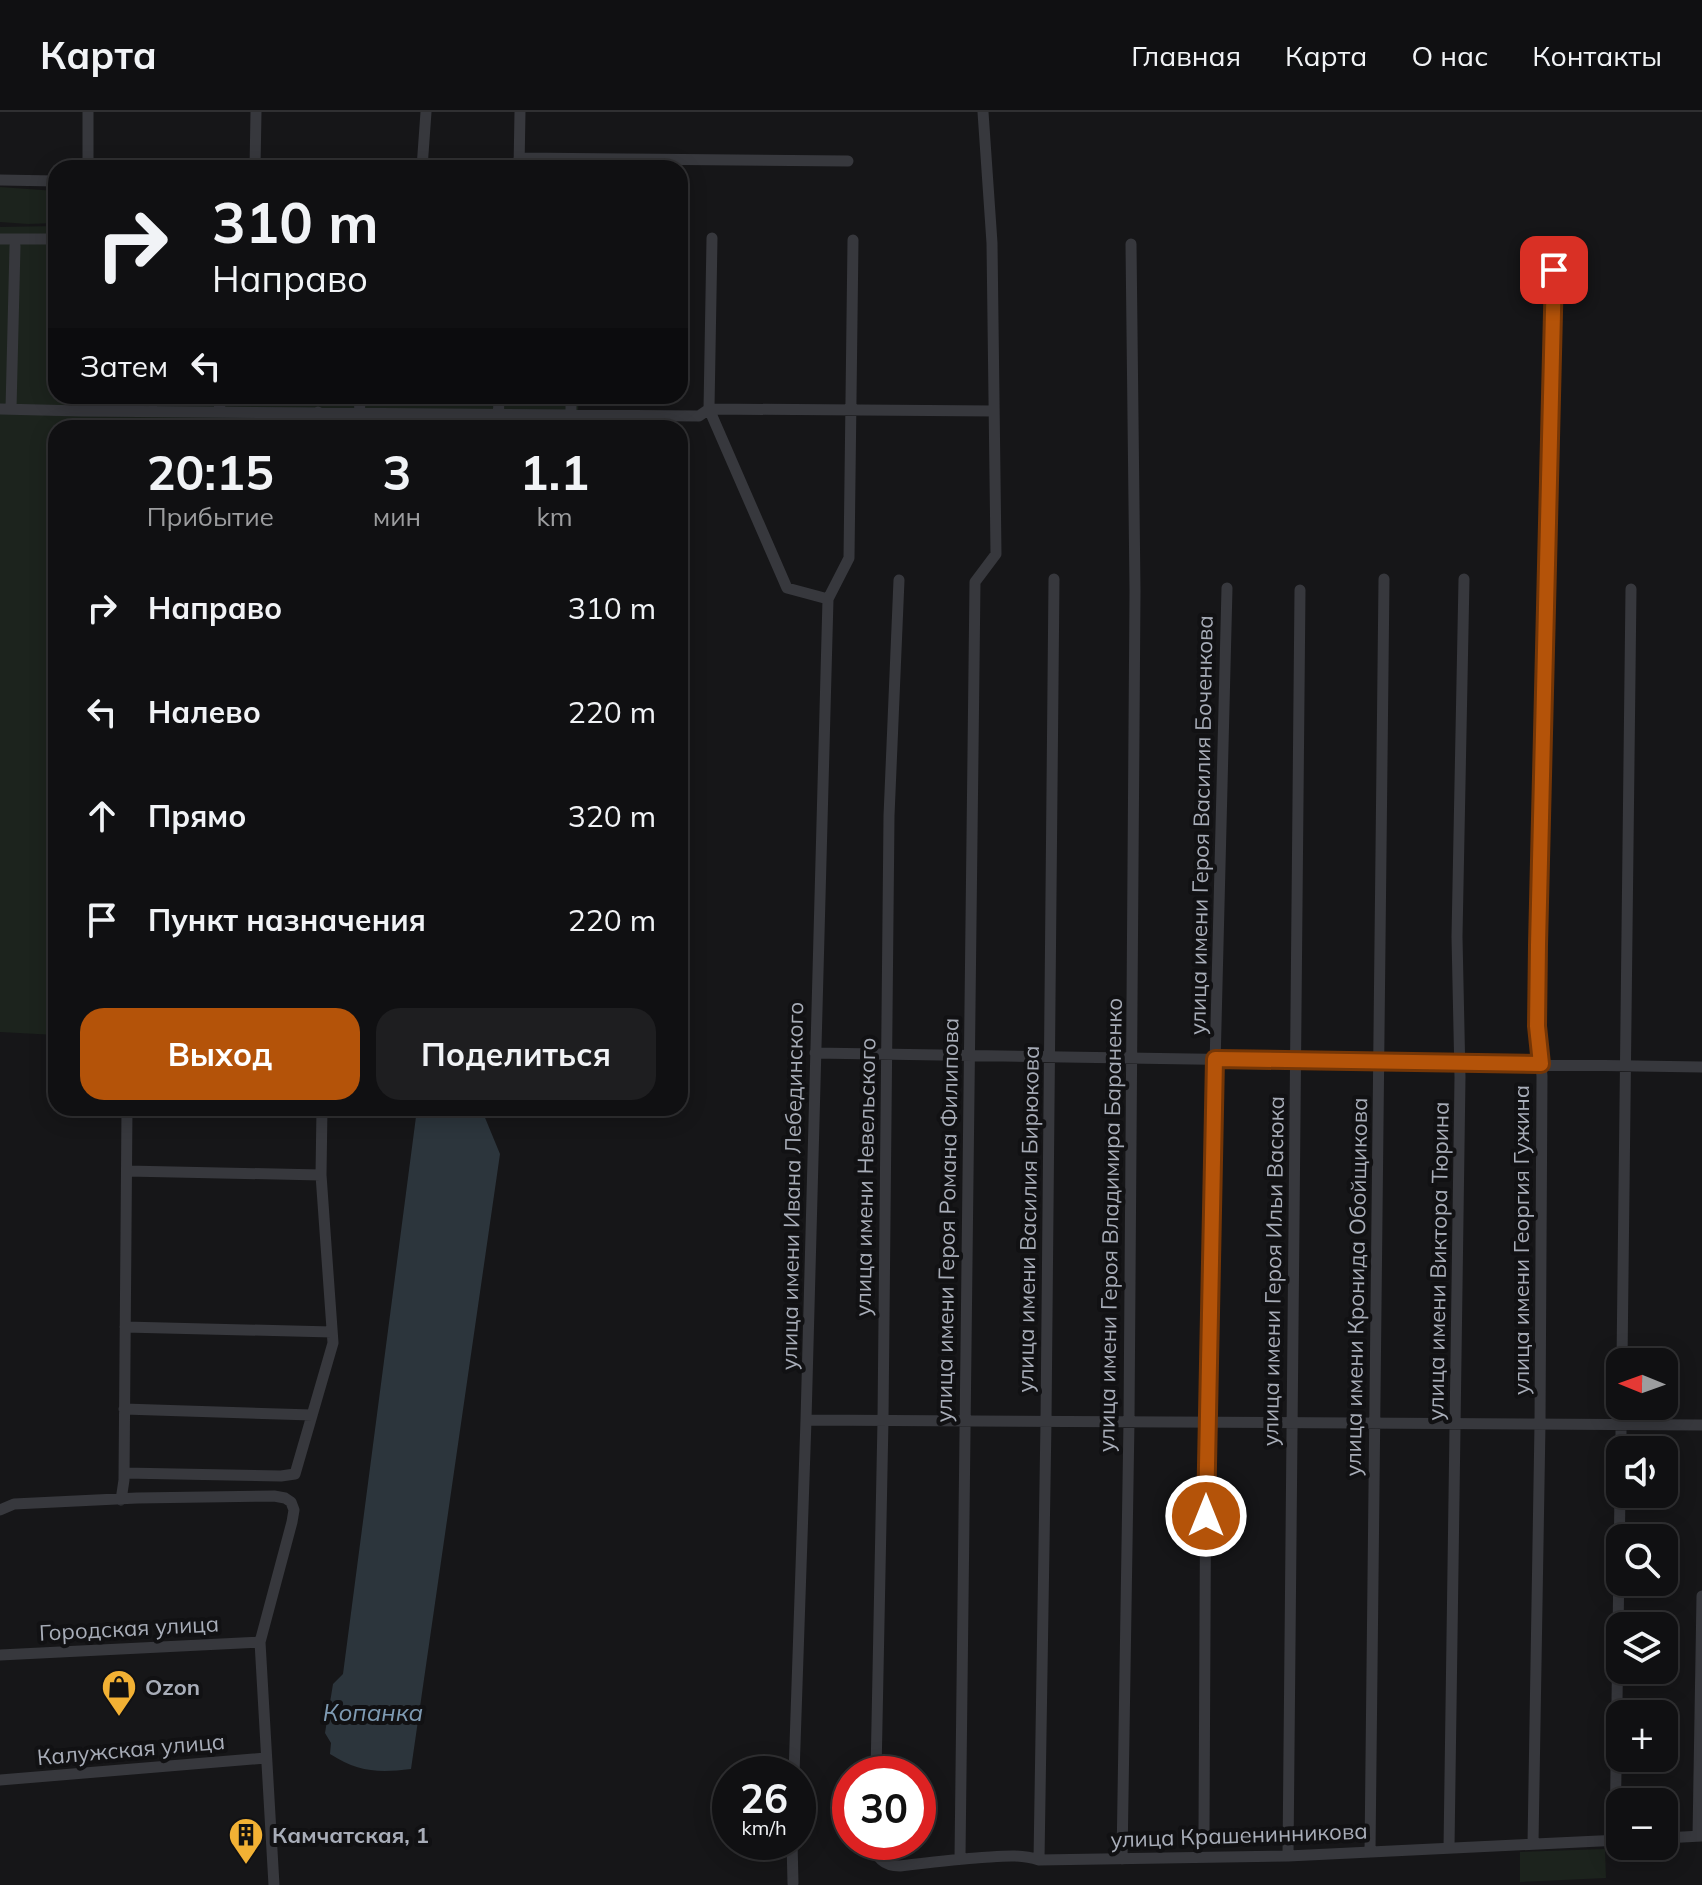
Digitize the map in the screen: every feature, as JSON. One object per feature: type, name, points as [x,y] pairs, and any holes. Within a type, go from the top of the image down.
[{"type":"street","points":[[88,112],[88,160]]},
{"type":"street","points":[[255,160],[256,112]]},
{"type":"street","points":[[423,160],[426,112]]},
{"type":"street","points":[[519,160],[520,112]]},
{"type":"street","points":[[15,246],[6,409],[699,416],[709,409],[994,411],[992,243],[983,112]]},
{"type":"street","points":[[688,162],[848,161]]},
{"type":"street","points":[[0,180],[48,181]]},
{"type":"street","points":[[712,238],[709,409],[787,588],[828,599],[849,558],[853,240]]},
{"type":"street","points":[[0,239],[48,239]]},
{"type":"street","name":"улица имени Героя Владимира Бараненко","points":[[1122,1859],[1129,1421],[1135,591],[1131,244]]},
{"type":"street","name":"улица имени Георгия Гужина","points":[[1533,1844],[1540,1424],[1541,1064],[1537,1026],[1554,254]]},
{"type":"street","points":[[219,420],[220,404]]},
{"type":"street","points":[[360,404],[360,420]]},
{"type":"street","points":[[498,420],[499,404]]},
{"type":"street","points":[[571,404],[571,420]]},
{"type":"street","points":[[153,410],[153,420]]},
{"type":"street","name":"улица имени Героя Романа Филипова","points":[[960,1858],[975,582],[996,554],[994,411]]},
{"type":"street","points":[[318,412],[318,420]]},
{"type":"street","points":[[429,413],[429,420]]},
{"type":"street","name":"улица имени Василия Бирюкова","points":[[1039,1860],[1054,579]]},
{"type":"street","name":"улица имени Кронида Обойщикова","points":[[1370,1852],[1384,579]]},
{"type":"street","name":"улица имени Виктора Тюрина","points":[[1449,1848],[1460,1063],[1457,937],[1464,579]]},
{"type":"street","name":"улица имени Невельского","points":[[876,1756],[889,816],[899,580]]},
{"type":"street","name":"улица имени Героя Василия Боченкова","points":[[1204,1831],[1206,1422],[1227,588]]},
{"type":"street","points":[[1622,1348],[1631,589]]},
{"type":"street","name":"улица имени Героя Ильи Васюка","points":[[1288,1856],[1300,590]]},
{"type":"street","name":"улица имени Ивана Лебединского","points":[[795,1756],[828,599]]},
{"type":"street","points":[[815,1053],[1702,1067]]},
{"type":"street","points":[[115,1500],[124,1473],[127,1116]]},
{"type":"street","points":[[124,1473],[295,1474],[333,1343],[321,1175],[322,1116]]},
{"type":"street","points":[[127,1171],[321,1175]]},
{"type":"street","points":[[125,1327],[332,1332]]},
{"type":"street","points":[[124,1409],[312,1415]]},
{"type":"street","points":[[806,1420],[1702,1425]]},
{"type":"street","points":[[1621,1420],[1621,1436]]},
{"type":"street","points":[[0,1510],[14,1504],[115,1500],[274,1496],[291,1502],[294,1510],[292,1522],[260,1642],[274,1885]]},
{"type":"street","points":[[1618,1788],[1620,1508]]},
{"type":"street","points":[[1678,1837],[1700,1836],[1702,1596]]},
{"type":"street","name":"Городская улица","points":[[0,1655],[260,1642]]},
{"type":"street","name":"Калужская улица","points":[[0,1780],[266,1758]]},
{"type":"street","name":"улица Крашенинникова","points":[[880,1860],[892,1866],[1013,1855],[1039,1860],[1288,1856],[1606,1841]]},
{"type":"street","points":[[792,1860],[793,1883]]},
{"type":"shaded area","points":[[0,187],[48,190],[48,223],[0,222]]},
{"type":"shaded area","points":[[48,226],[48,404],[578,404],[578,420],[48,420],[48,1035],[0,1032],[0,227]]},
{"type":"shaded area","points":[[1605,1849],[1606,1878],[1520,1882],[1520,1852]]},
{"type":"water","name":"Копанка","points":[[416,1116],[484,1116],[500,1154],[411,1769],[369,1770],[330,1754],[331,1743],[325,1733],[333,1684],[343,1674]]},
{"type":"place","name":"Ozon","points":[[119,1718]]},
{"type":"place","name":"Камчатская, 1","points":[[246,1866]]},
{"type":"route","points":[[1206,1516],[1215,1059],[1541,1064],[1537,1026],[1538,945],[1554,270]]}]
